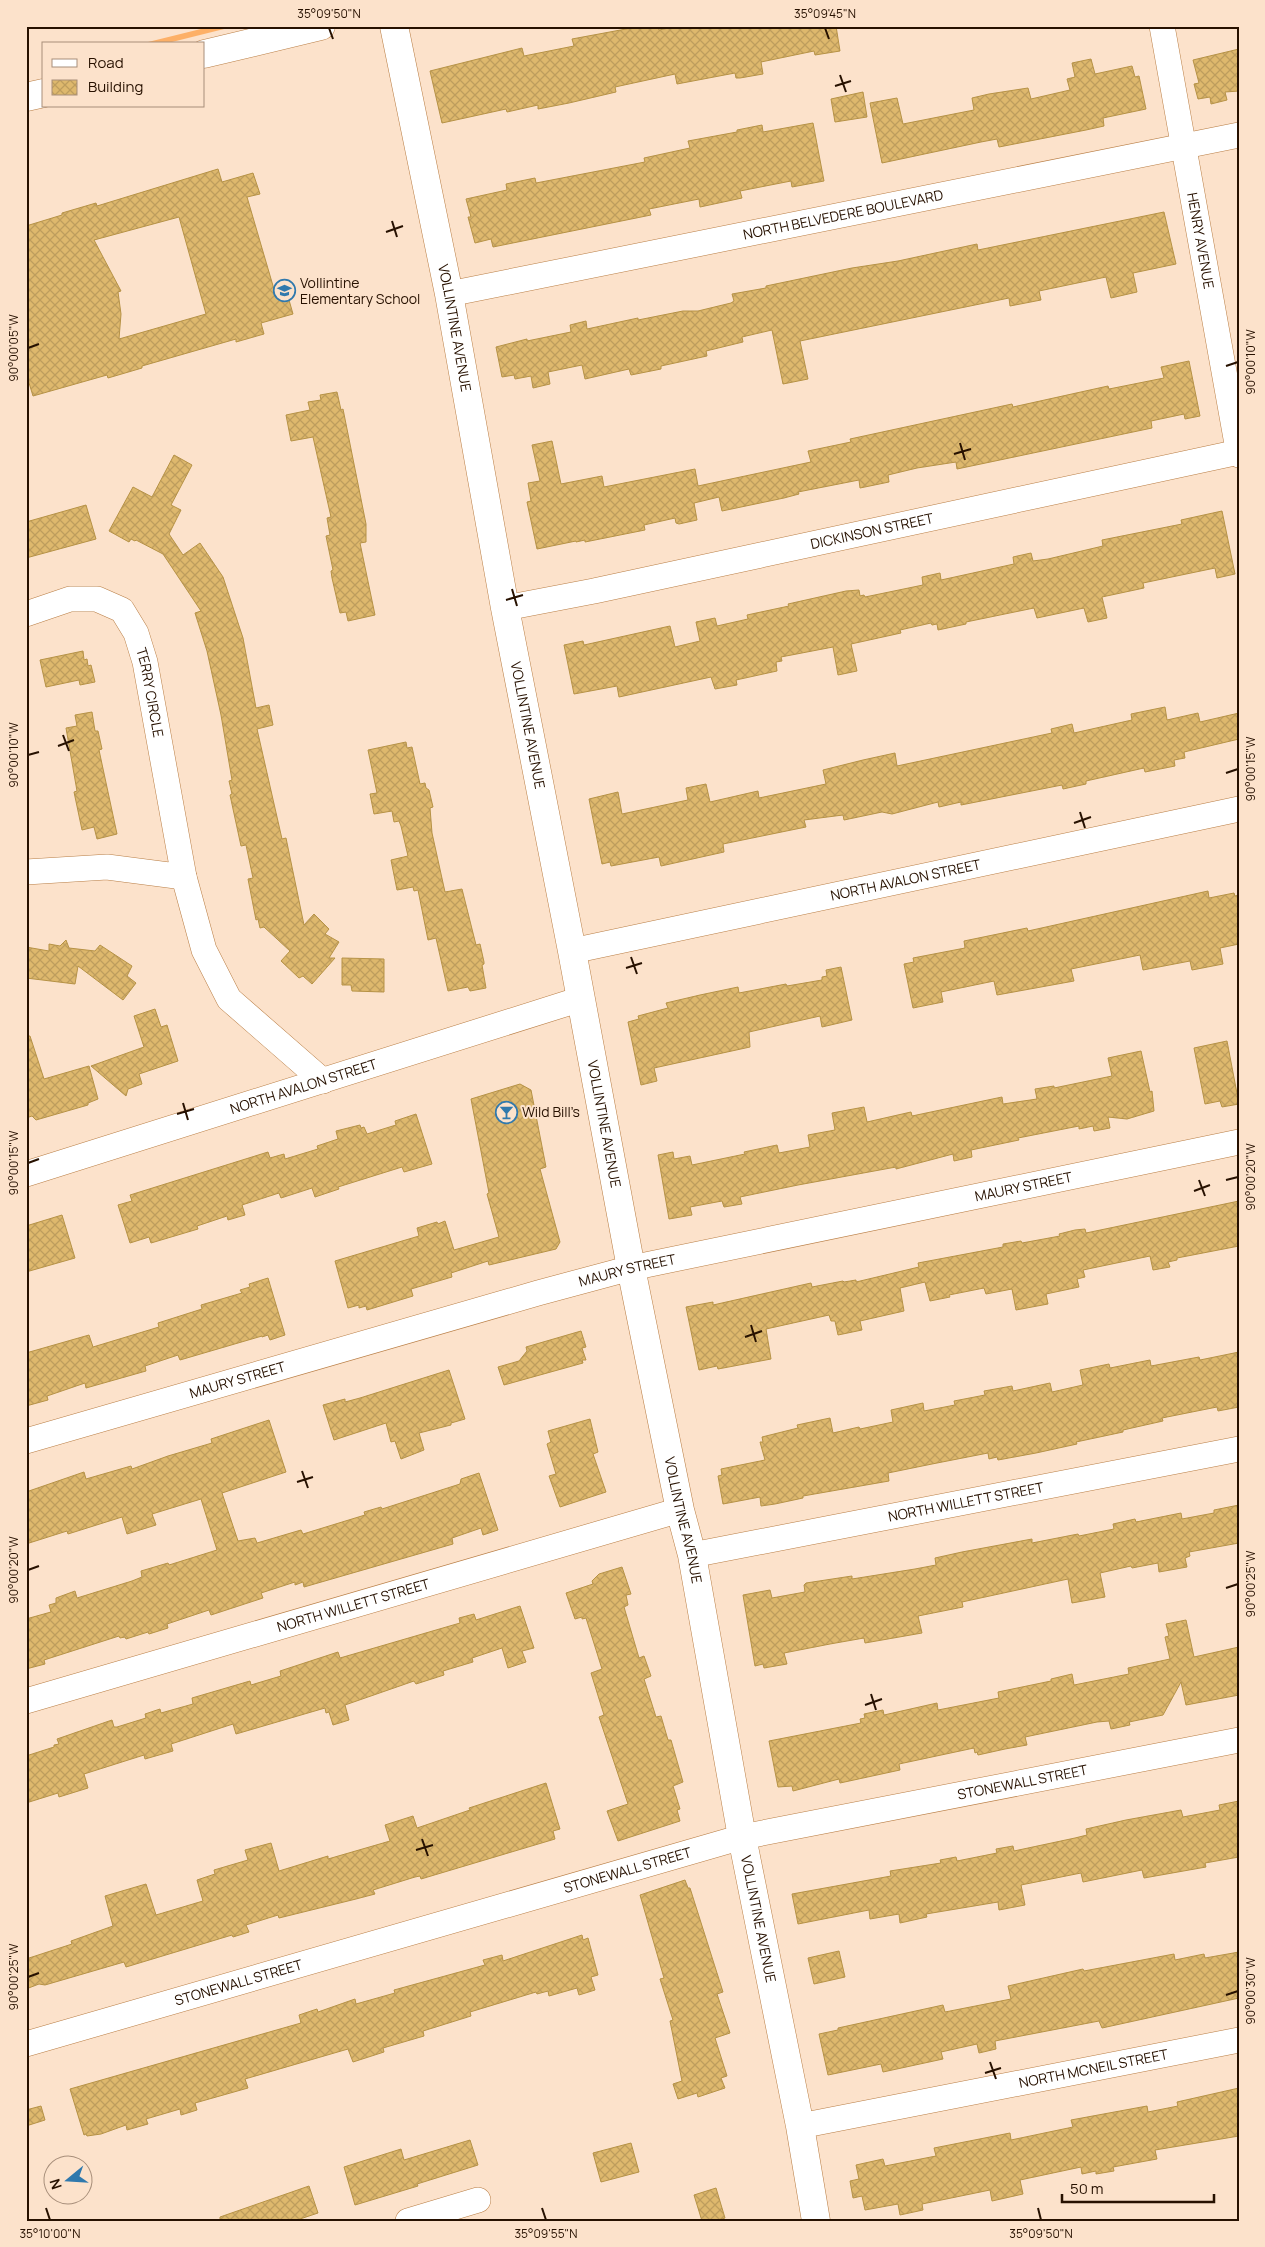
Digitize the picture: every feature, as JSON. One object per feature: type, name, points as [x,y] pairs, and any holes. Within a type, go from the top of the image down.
[{"type":"street","points":[[205,54],[321,26]]},
{"type":"street","name":"VOLLINTINE AVENUE","points":[[394,26],[450,294],[504,608],[572,951],[631,1268],[680,1510],[692,1555],[742,1836],[800,2126],[816,2221]]},
{"type":"street","name":"HENRY AVENUE","points":[[1162,26],[1239,453]]},
{"type":"street","points":[[26,97],[42,93]]},
{"type":"street","name":"NORTH BELVEDERE BOULEVARD","points":[[450,294],[1239,135]]},
{"type":"street","name":"DICKINSON STREET","points":[[504,608],[603,589],[1239,453]]},
{"type":"street","name":"TERRY CIRCLE","points":[[26,614],[70,599],[97,599],[122,610],[136,633],[145,662],[184,877],[204,950],[229,1000],[322,1081]]},
{"type":"street","name":"NORTH AVALON STREET","points":[[572,951],[1239,809]]},
{"type":"street","points":[[26,872],[107,867],[184,877]]},
{"type":"street","name":"NORTH AVALON STREET","points":[[26,1174],[581,999]]},
{"type":"street","name":"MAURY STREET","points":[[26,1442],[631,1268],[1239,1142]]},
{"type":"street","name":"NORTH WILLETT STREET","points":[[692,1555],[1239,1449]]},
{"type":"street","name":"NORTH WILLETT STREET","points":[[26,1701],[680,1510]]},
{"type":"street","name":"STONEWALL STREET","points":[[26,2044],[742,1836],[1239,1740]]},
{"type":"street","name":"NORTH MCNEIL STREET","points":[[800,2126],[1239,2040]]},
{"type":"street","points":[[408,2221],[478,2200]]},
{"type":"shaded area","points":[[213,26],[236,26],[172,42],[148,42]]},
{"type":"building","points":[[642,26],[658,26],[659,30],[679,26],[836,26],[840,51],[815,55],[814,51],[761,62],[763,74],[736,78],[735,73],[677,84],[675,74],[615,87],[616,92],[569,103],[538,109],[538,105],[507,112],[506,109],[442,123],[430,71],[522,48],[524,56],[574,46],[572,39]]},
{"type":"building","points":[[1239,49],[1239,91],[1225,92],[1227,100],[1211,104],[1210,97],[1198,99],[1194,84],[1199,83],[1193,60]]},
{"type":"building","points":[[1091,59],[1095,74],[1132,66],[1135,77],[1139,76],[1146,109],[1103,118],[1104,126],[1086,130],[999,147],[997,139],[882,163],[870,103],[897,98],[903,124],[974,110],[972,98],[989,94],[1028,88],[1031,99],[1070,90],[1067,79],[1075,77],[1072,63]]},
{"type":"building","points":[[863,92],[867,117],[835,122],[831,99]]},
{"type":"building","points":[[813,123],[824,181],[792,187],[791,181],[740,191],[742,198],[700,207],[699,199],[649,209],[651,215],[493,247],[491,239],[475,243],[468,217],[471,217],[466,199],[507,190],[506,184],[535,178],[536,183],[645,162],[644,158],[690,148],[688,141],[737,132],[737,130],[762,125],[763,132]]},
{"type":"building","points":[[218,169],[222,182],[253,173],[260,194],[247,197],[276,296],[287,293],[293,314],[261,323],[264,334],[236,342],[236,339],[142,366],[142,368],[108,378],[107,375],[33,396],[26,373],[26,226],[96,203],[97,206]],"holes":[[[179,217],[206,314],[119,339],[121,314],[118,292],[121,291],[94,240]]]},
{"type":"building","points":[[1164,212],[1176,264],[1133,273],[1137,292],[1111,298],[1106,277],[1039,291],[1041,300],[1010,306],[1009,298],[800,341],[808,379],[783,384],[772,330],[742,337],[743,342],[706,351],[707,356],[631,375],[629,369],[585,379],[582,365],[548,372],[550,384],[533,388],[531,376],[515,379],[514,375],[502,377],[496,347],[527,339],[527,341],[571,332],[570,325],[586,321],[587,329],[638,318],[638,320],[683,311],[698,311],[731,303],[734,301],[732,294],[766,288],[766,286],[977,244],[978,250]]},
{"type":"building","points":[[1189,361],[1200,416],[1185,419],[1184,414],[1151,421],[1152,428],[957,469],[956,462],[917,468],[888,475],[889,482],[860,488],[859,480],[798,492],[799,494],[784,498],[722,511],[719,497],[694,503],[697,520],[679,524],[676,523],[675,518],[644,525],[645,530],[537,549],[527,502],[531,501],[528,483],[540,481],[532,445],[552,441],[561,484],[602,476],[604,487],[695,469],[698,486],[811,462],[808,451],[851,442],[850,439],[1012,404],[1013,407],[1108,386],[1109,389],[1164,378],[1161,367]]},
{"type":"building","points":[[337,392],[341,410],[343,409],[366,524],[366,542],[360,543],[375,615],[348,621],[346,612],[340,613],[332,578],[331,571],[333,570],[326,536],[330,535],[327,518],[331,517],[313,437],[291,441],[286,415],[310,410],[308,402],[321,400],[320,395]]},
{"type":"building","points":[[174,455],[192,465],[171,505],[181,510],[169,534],[183,555],[200,543],[223,577],[243,638],[256,708],[269,705],[273,725],[257,729],[282,839],[286,838],[304,925],[314,914],[329,929],[325,934],[339,942],[329,958],[335,958],[312,984],[303,976],[299,978],[281,961],[290,951],[264,927],[260,928],[258,919],[256,920],[248,879],[253,878],[246,845],[241,846],[230,795],[232,794],[229,781],[232,780],[221,715],[207,651],[195,613],[201,611],[163,554],[136,540],[131,539],[129,542],[109,531],[133,487],[152,497]]},
{"type":"building","points":[[86,505],[96,539],[26,558],[26,522]]},
{"type":"building","points":[[1222,511],[1235,574],[1217,578],[1215,568],[1143,583],[1144,588],[1102,597],[1107,618],[1088,622],[1084,608],[1037,618],[1034,608],[966,622],[966,624],[938,630],[937,624],[932,625],[931,623],[900,630],[901,633],[851,644],[857,671],[838,675],[833,647],[781,657],[782,661],[776,662],[777,671],[736,680],[737,685],[715,689],[711,677],[619,697],[617,686],[574,694],[564,645],[583,641],[584,645],[670,626],[675,647],[700,641],[696,622],[715,618],[717,626],[748,619],[747,615],[846,591],[859,590],[860,596],[864,595],[865,597],[923,585],[922,577],[940,573],[941,580],[1014,564],[1013,557],[1031,553],[1033,561],[1048,559],[1103,546],[1102,540],[1182,524],[1181,520]]},
{"type":"building","points":[[83,651],[84,660],[87,659],[88,666],[91,665],[95,682],[80,685],[79,680],[46,687],[40,660]]},
{"type":"building","points":[[1165,707],[1167,720],[1198,713],[1200,722],[1239,713],[1239,739],[1184,752],[1185,758],[1174,760],[1175,766],[1145,772],[1144,768],[1086,781],[1086,784],[1063,789],[1062,785],[961,805],[961,802],[939,807],[938,802],[892,814],[882,812],[844,820],[843,815],[804,820],[806,827],[723,844],[724,852],[661,866],[659,857],[611,866],[610,862],[602,864],[589,799],[618,792],[622,814],[688,800],[686,788],[706,784],[710,802],[758,791],[759,798],[826,784],[823,770],[863,760],[895,753],[897,766],[1052,733],[1051,729],[1072,724],[1074,733],[1132,720],[1131,714]]},
{"type":"building","points":[[92,712],[95,731],[98,731],[102,749],[99,750],[117,834],[97,839],[94,827],[82,830],[74,792],[77,791],[66,728],[77,726],[75,715]]},
{"type":"building","points":[[406,742],[407,748],[412,747],[420,784],[425,783],[426,788],[429,790],[433,807],[430,808],[432,833],[445,892],[462,889],[476,945],[480,944],[484,962],[482,965],[486,988],[470,991],[468,987],[448,991],[436,938],[428,940],[418,890],[414,891],[413,887],[397,890],[391,860],[408,856],[401,826],[399,821],[394,822],[392,811],[374,814],[370,794],[377,793],[368,750]]},
{"type":"building","points":[[1208,891],[1209,898],[1234,893],[1235,896],[1239,895],[1239,944],[1220,948],[1223,964],[1192,970],[1190,961],[1143,970],[1140,955],[1071,969],[1074,981],[997,995],[994,981],[941,992],[943,1002],[913,1008],[904,964],[914,962],[913,958],[965,948],[964,941],[1027,928],[1028,931]]},
{"type":"building","points":[[66,940],[69,948],[95,951],[100,945],[132,966],[127,976],[136,983],[123,1000],[78,966],[75,984],[26,978],[26,947],[49,951],[49,944],[60,946]]},
{"type":"building","points":[[342,958],[384,959],[384,992],[352,991],[351,985],[342,985]]},
{"type":"building","points":[[841,967],[852,1020],[822,1027],[820,1016],[749,1032],[750,1047],[654,1068],[657,1081],[641,1085],[628,1022],[639,1019],[638,1016],[668,1008],[666,1003],[738,987],[739,993],[786,984],[787,986],[822,980],[822,977],[827,976],[826,970]]},
{"type":"building","points":[[155,1009],[161,1027],[167,1025],[178,1061],[139,1074],[142,1084],[128,1089],[126,1096],[91,1066],[144,1047],[134,1016]]},
{"type":"building","points":[[26,1036],[30,1036],[44,1079],[89,1066],[98,1099],[88,1103],[88,1105],[36,1120],[32,1116],[26,1118]]},
{"type":"building","points":[[1227,1041],[1239,1104],[1222,1107],[1220,1101],[1205,1104],[1194,1048]]},
{"type":"building","points":[[1141,1051],[1150,1092],[1152,1091],[1154,1111],[1127,1119],[1108,1117],[1110,1128],[1094,1131],[1093,1126],[1079,1129],[1079,1126],[1018,1138],[1019,1140],[971,1150],[972,1157],[954,1161],[953,1154],[896,1169],[896,1167],[740,1197],[742,1204],[724,1207],[722,1201],[690,1207],[692,1215],[669,1219],[658,1155],[673,1152],[674,1159],[690,1156],[692,1165],[777,1145],[779,1153],[810,1147],[808,1135],[835,1130],[832,1113],[864,1107],[867,1122],[911,1112],[912,1116],[1002,1097],[1003,1104],[1037,1099],[1035,1089],[1054,1086],[1054,1088],[1112,1076],[1108,1058]]},
{"type":"building","points":[[520,1084],[531,1090],[546,1167],[540,1169],[560,1242],[556,1249],[489,1265],[488,1261],[451,1273],[452,1277],[411,1289],[413,1296],[367,1310],[366,1306],[359,1308],[359,1305],[348,1308],[335,1261],[419,1236],[417,1228],[437,1222],[438,1224],[445,1221],[454,1250],[499,1237],[487,1194],[489,1193],[471,1099]]},
{"type":"building","points":[[416,1114],[432,1164],[404,1172],[402,1167],[338,1187],[339,1189],[315,1197],[312,1188],[281,1198],[279,1193],[242,1205],[245,1215],[228,1220],[227,1216],[197,1226],[198,1229],[151,1243],[149,1237],[130,1243],[118,1205],[132,1201],[130,1195],[268,1152],[270,1158],[284,1154],[285,1159],[318,1149],[317,1146],[338,1139],[336,1131],[360,1125],[361,1128],[364,1127],[367,1134],[396,1125],[395,1121]]},
{"type":"building","points":[[1239,1201],[1239,1246],[1177,1258],[1177,1260],[1168,1262],[1170,1267],[1153,1270],[1150,1256],[1083,1270],[1085,1277],[1077,1279],[1079,1287],[1046,1294],[1048,1304],[1016,1310],[1012,1289],[986,1294],[984,1288],[930,1301],[925,1282],[900,1288],[904,1311],[860,1321],[862,1330],[838,1335],[835,1321],[831,1321],[829,1315],[766,1329],[771,1359],[718,1369],[717,1366],[699,1370],[686,1307],[713,1302],[713,1305],[811,1283],[812,1287],[843,1281],[856,1280],[856,1282],[919,1267],[918,1263],[1003,1247],[1003,1244],[1021,1241],[1022,1243],[1060,1236],[1059,1234],[1075,1230],[1085,1229],[1086,1233]]},
{"type":"building","points":[[62,1215],[75,1258],[26,1272],[26,1226]]},
{"type":"building","points":[[268,1278],[285,1335],[270,1340],[268,1335],[262,1336],[180,1360],[178,1355],[145,1366],[146,1371],[86,1388],[85,1383],[47,1396],[48,1400],[26,1406],[26,1353],[89,1335],[93,1347],[159,1327],[158,1323],[202,1309],[201,1305],[242,1293],[240,1290],[250,1287],[249,1284]]},
{"type":"building","points":[[581,1331],[586,1347],[582,1348],[586,1360],[582,1360],[583,1363],[504,1385],[498,1367],[519,1361],[527,1351],[526,1347]]},
{"type":"building","points":[[1239,1352],[1239,1407],[1218,1411],[1217,1407],[1162,1418],[1163,1421],[1036,1453],[998,1460],[997,1457],[989,1459],[988,1453],[888,1473],[889,1481],[803,1496],[803,1498],[775,1504],[761,1506],[760,1497],[723,1504],[718,1476],[722,1475],[721,1469],[765,1460],[760,1442],[763,1442],[762,1437],[798,1428],[797,1425],[830,1418],[833,1433],[859,1427],[860,1429],[893,1422],[891,1410],[923,1403],[924,1411],[955,1405],[954,1401],[985,1395],[984,1391],[1012,1386],[1013,1391],[1050,1383],[1052,1392],[1083,1385],[1080,1370],[1109,1364],[1110,1368],[1150,1360],[1151,1366],[1199,1357],[1200,1360]]},
{"type":"building","points":[[449,1370],[465,1419],[451,1423],[451,1425],[419,1433],[424,1450],[401,1459],[395,1441],[391,1442],[386,1423],[334,1440],[323,1405],[345,1399],[345,1402],[360,1398]]},
{"type":"building","points":[[590,1419],[598,1452],[593,1454],[606,1492],[560,1507],[549,1476],[556,1474],[547,1444],[551,1442],[548,1431]]},
{"type":"building","points":[[269,1420],[286,1472],[222,1493],[238,1541],[255,1538],[257,1543],[301,1530],[303,1534],[365,1515],[364,1512],[381,1507],[382,1509],[460,1484],[461,1479],[479,1473],[498,1530],[483,1535],[481,1528],[452,1538],[453,1544],[304,1587],[303,1582],[295,1585],[295,1582],[261,1593],[263,1598],[211,1615],[209,1610],[167,1624],[168,1628],[149,1634],[148,1632],[126,1639],[119,1636],[44,1660],[45,1664],[26,1669],[26,1619],[51,1612],[49,1605],[56,1603],[56,1598],[75,1591],[77,1598],[142,1577],[141,1571],[168,1563],[169,1565],[217,1550],[201,1499],[152,1514],[156,1525],[127,1534],[122,1517],[68,1534],[67,1531],[26,1544],[26,1492],[84,1472],[86,1479],[131,1466],[132,1469],[212,1443],[211,1439]]},
{"type":"building","points":[[1239,1505],[1239,1543],[1189,1552],[1190,1556],[1185,1558],[1187,1567],[1159,1572],[1158,1563],[1132,1568],[1131,1566],[1100,1573],[1105,1597],[1072,1603],[1068,1579],[962,1602],[963,1607],[918,1616],[922,1633],[865,1643],[864,1638],[784,1653],[787,1664],[764,1668],[763,1664],[755,1666],[743,1595],[770,1590],[772,1598],[805,1592],[804,1585],[806,1583],[852,1576],[852,1579],[915,1569],[936,1565],[935,1558],[962,1552],[1032,1539],[1032,1543],[1078,1534],[1079,1536],[1114,1529],[1113,1524],[1135,1519],[1136,1522],[1181,1513],[1182,1519],[1214,1513],[1214,1510]]},
{"type":"building","points":[[622,1567],[631,1594],[626,1595],[628,1605],[624,1607],[639,1658],[644,1656],[651,1676],[644,1679],[656,1717],[661,1716],[668,1740],[671,1740],[683,1782],[673,1786],[680,1809],[677,1810],[680,1821],[618,1841],[607,1811],[628,1804],[599,1717],[604,1715],[591,1673],[602,1669],[586,1618],[575,1619],[566,1593],[593,1584],[592,1581],[599,1574]]},
{"type":"building","points":[[520,1606],[534,1648],[522,1651],[526,1662],[508,1668],[502,1648],[472,1658],[473,1662],[443,1671],[444,1675],[416,1684],[414,1681],[345,1705],[349,1720],[333,1725],[329,1712],[326,1713],[325,1708],[236,1734],[233,1724],[171,1744],[173,1751],[145,1759],[144,1755],[84,1774],[88,1788],[59,1797],[58,1793],[26,1803],[26,1756],[54,1747],[54,1745],[59,1744],[57,1739],[112,1720],[114,1727],[117,1727],[146,1718],[145,1714],[160,1709],[161,1713],[193,1704],[192,1698],[250,1681],[251,1685],[281,1676],[280,1671],[338,1652],[340,1658],[460,1623],[459,1618],[474,1614],[476,1620]]},
{"type":"building","points":[[1186,1620],[1194,1657],[1239,1647],[1239,1695],[1186,1705],[1181,1682],[1163,1715],[1129,1722],[1130,1725],[1111,1729],[1109,1721],[1097,1722],[1025,1737],[1027,1745],[978,1755],[977,1752],[975,1753],[974,1748],[899,1764],[900,1770],[840,1783],[839,1779],[793,1791],[792,1786],[778,1787],[769,1741],[861,1723],[860,1719],[865,1718],[864,1714],[883,1710],[884,1715],[937,1703],[938,1710],[999,1698],[998,1692],[1051,1681],[1051,1679],[1072,1674],[1074,1685],[1129,1674],[1128,1668],[1170,1659],[1165,1637],[1169,1636],[1166,1624]]},
{"type":"building","points":[[546,1783],[560,1829],[553,1831],[555,1839],[421,1879],[420,1876],[415,1877],[373,1890],[375,1894],[279,1918],[278,1915],[246,1925],[249,1932],[233,1937],[232,1935],[126,1967],[124,1962],[26,1989],[26,1959],[72,1944],[71,1941],[113,1926],[105,1896],[146,1884],[156,1915],[203,1901],[197,1880],[215,1874],[214,1870],[248,1860],[245,1850],[271,1843],[279,1871],[328,1856],[328,1859],[390,1841],[385,1825],[413,1816],[417,1828],[470,1810],[469,1808]]},
{"type":"building","points":[[1239,1801],[1239,1857],[1205,1863],[1206,1867],[1144,1878],[1142,1870],[1083,1882],[1081,1873],[1021,1885],[1025,1905],[999,1910],[998,1902],[926,1914],[927,1917],[900,1923],[899,1914],[870,1919],[869,1910],[798,1924],[792,1894],[891,1876],[890,1871],[941,1863],[940,1860],[956,1857],[957,1861],[997,1853],[996,1849],[1013,1846],[1014,1851],[1075,1838],[1087,1835],[1086,1829],[1126,1820],[1181,1810],[1183,1817],[1220,1810],[1219,1805]]},
{"type":"building","points":[[685,1880],[688,1888],[690,1888],[723,1992],[717,1994],[730,2033],[715,2038],[727,2076],[721,2078],[725,2088],[698,2097],[697,2093],[678,2099],[673,2084],[682,2081],[670,2021],[673,2020],[660,1979],[664,1978],[640,1895]]},
{"type":"building","points":[[582,1935],[583,1940],[588,1938],[598,1975],[591,1977],[595,1990],[579,1995],[577,1988],[549,1996],[548,1991],[537,1994],[536,1992],[470,2012],[471,2016],[423,2031],[424,2036],[383,2048],[384,2052],[353,2062],[348,2049],[245,2079],[248,2088],[195,2103],[197,2110],[181,2115],[180,2109],[146,2119],[148,2124],[127,2130],[126,2125],[101,2134],[84,2135],[70,2089],[301,2023],[299,2015],[317,2009],[318,2012],[355,1999],[356,2004],[395,1993],[394,1990],[485,1965],[483,1960],[502,1955],[503,1961]]},
{"type":"building","points":[[839,1951],[845,1977],[814,1984],[808,1958]]},
{"type":"building","points":[[1239,1952],[1239,1998],[1102,2028],[1099,2021],[995,2041],[996,2049],[979,2053],[977,2044],[941,2052],[943,2059],[883,2072],[881,2064],[828,2075],[819,2034],[838,2030],[838,2028],[943,2005],[945,2012],[1011,1999],[1008,1986],[1083,1969],[1084,1971],[1174,1954],[1175,1960],[1204,1954],[1205,1958]]},
{"type":"building","points":[[1239,2088],[1239,2136],[1155,2150],[1157,2159],[1113,2167],[1114,2171],[1096,2174],[1096,2171],[1082,2174],[1081,2167],[1020,2180],[1023,2194],[992,2201],[990,2190],[922,2204],[923,2210],[900,2215],[898,2204],[865,2210],[862,2196],[853,2198],[850,2181],[859,2179],[856,2165],[883,2159],[885,2166],[936,2156],[934,2148],[1010,2133],[1011,2140],[1073,2127],[1071,2120],[1147,2106],[1148,2112],[1178,2106],[1177,2102]]},
{"type":"building","points":[[41,2106],[45,2120],[26,2126],[26,2110]]},
{"type":"building","points":[[470,2140],[478,2165],[355,2205],[344,2167],[401,2149],[404,2160]]},
{"type":"building","points":[[631,2143],[639,2172],[601,2182],[593,2153]]},
{"type":"building","points":[[309,2186],[318,2213],[294,2221],[220,2221],[220,2217]]},
{"type":"building","points":[[716,2188],[725,2218],[715,2221],[702,2221],[694,2195]]},
{"type":"place","name":"Vollintine Elementary School","points":[[284,291]]},
{"type":"place","name":"Wild Bill’s","points":[[506,1112]]}]
